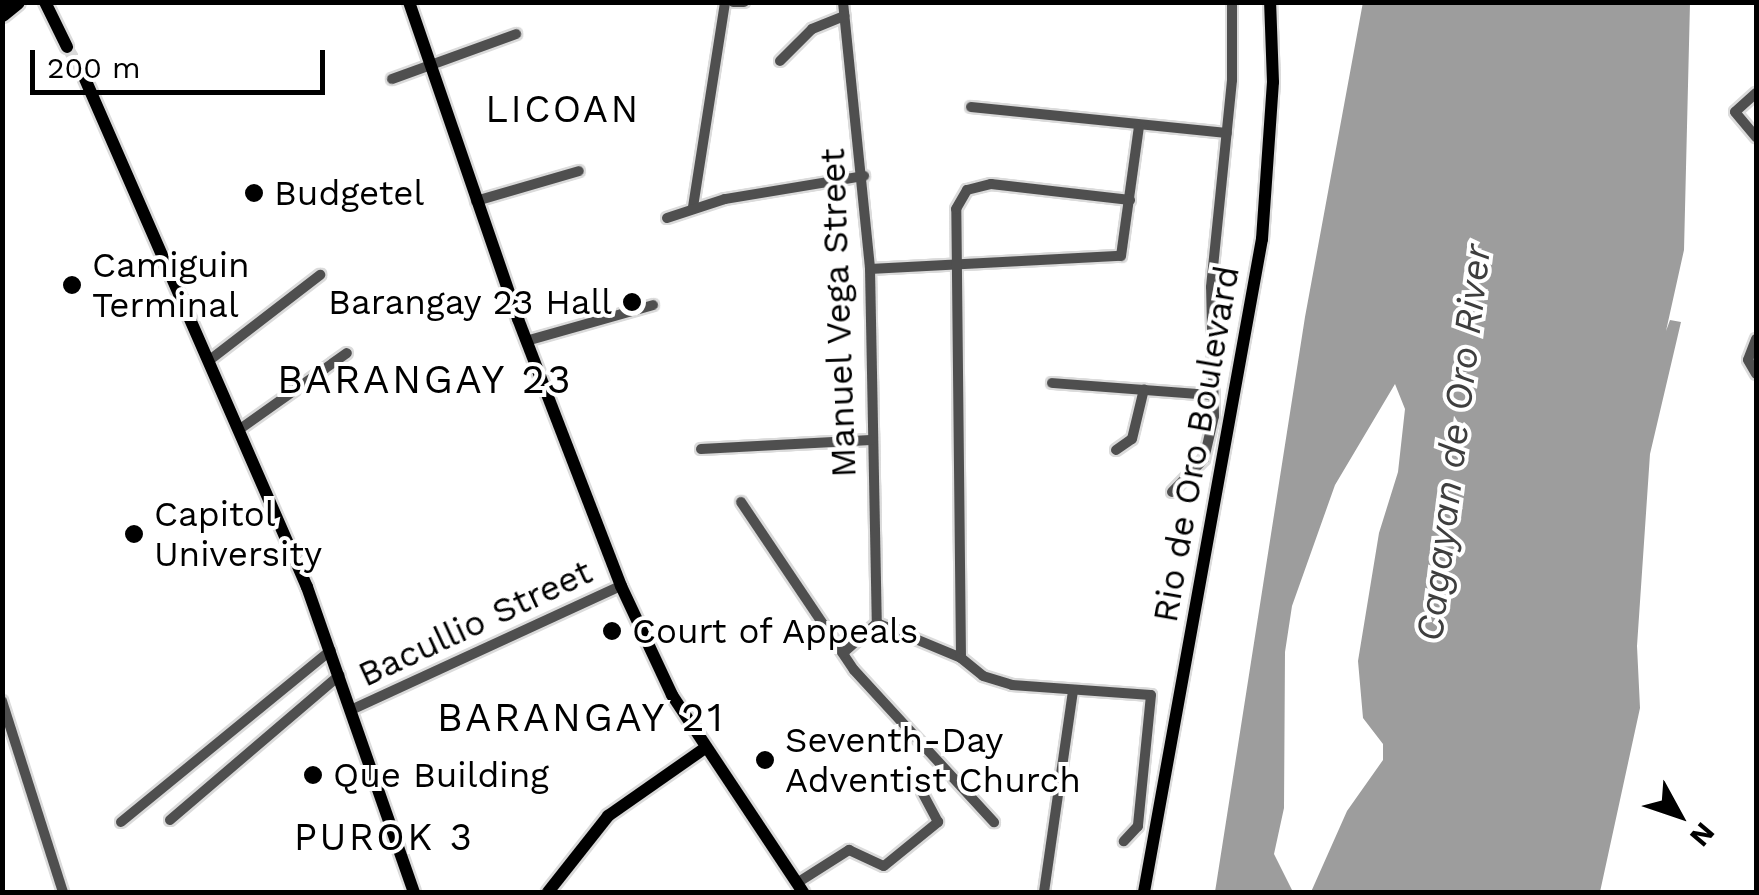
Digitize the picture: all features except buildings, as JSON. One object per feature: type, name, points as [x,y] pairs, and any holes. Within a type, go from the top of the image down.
[{"type":"highway","points":[[2,14],[17,2]]},
{"type":"main road","points":[[44,2],[67,46]]},
{"type":"main road","points":[[410,2],[526,342],[621,586],[657,667],[705,748],[800,888]]},
{"type":"main road","name":"Rio de Oro Boulevard","points":[[1144,892],[1262,239],[1274,82],[1270,2]]},
{"type":"main road","points":[[82,72],[211,359],[330,650],[414,892]]},
{"type":"main road","points":[[548,892],[608,816],[705,748]]},
{"type":"street","points":[[693,207],[729,2],[744,2]]},
{"type":"street","name":"Manuel Vega Street","points":[[843,2],[864,176],[870,270],[877,623]]},
{"type":"street","points":[[1172,492],[1204,459],[1214,416],[1211,287],[1226,132],[1232,2]]},
{"type":"street","points":[[780,61],[812,29],[845,16]]},
{"type":"street","points":[[392,80],[516,34]]},
{"type":"street","points":[[1756,93],[1735,112],[1756,137]]},
{"type":"street","points":[[971,107],[1226,132]]},
{"type":"street","points":[[870,270],[1121,256],[1139,126]]},
{"type":"street","points":[[476,201],[578,171]]},
{"type":"street","points":[[667,218],[693,207],[864,176]]},
{"type":"street","points":[[961,658],[960,265],[956,209],[967,190],[991,184],[1130,200]]},
{"type":"street","points":[[211,359],[320,275]]},
{"type":"street","points":[[526,342],[652,305]]},
{"type":"street","points":[[1756,338],[1748,360],[1756,374]]},
{"type":"street","points":[[240,429],[347,353]]},
{"type":"street","points":[[1052,383],[1213,395]]},
{"type":"street","points":[[1116,450],[1132,440],[1144,389]]},
{"type":"street","points":[[702,449],[871,440]]},
{"type":"street","points":[[741,502],[843,653],[994,822]]},
{"type":"street","name":"Bacullio Street","points":[[352,709],[621,586]]},
{"type":"street","points":[[843,653],[877,623],[961,658],[983,676],[1012,686],[1147,692],[1153,698],[1138,826],[1124,840]]},
{"type":"street","points":[[121,822],[330,650]]},
{"type":"street","points":[[170,820],[340,675]]},
{"type":"street","points":[[1044,892],[1073,690]]},
{"type":"street","points":[[2,701],[63,892]]},
{"type":"street","points":[[800,888],[849,850],[884,866],[938,822],[922,792]]},
{"type":"water","name":"Cagayan de Oro River","points":[[1363,2],[1690,3],[1684,250],[1666,331],[1670,320],[1681,322],[1650,454],[1637,646],[1640,708],[1600,892],[1311,892],[1347,811],[1383,760],[1383,744],[1363,718],[1358,661],[1379,533],[1398,472],[1405,409],[1395,384],[1335,485],[1292,606],[1285,652],[1284,808],[1274,854],[1293,892],[1215,892],[1305,317]]},
{"type":"tunnel","points":[[67,47],[82,72]]},
{"type":"place","name":"Budgetel","points":[[254,193]]},
{"type":"place","name":"Camiguin Terminal","points":[[72,285]]},
{"type":"place","name":"Barangay 23 Hall","points":[[632,302]]},
{"type":"place","name":"Capitol University","points":[[134,534]]},
{"type":"place","name":"Court of Appeals","points":[[612,631]]},
{"type":"place","name":"Seventh-Day Adventist Church","points":[[765,760]]},
{"type":"place","name":"Que Building","points":[[313,775]]},
{"type":"district","name":"LICOAN","points":[[563,110]]},
{"type":"district","name":"BARANGAY 23","points":[[425,380]]},
{"type":"district","name":"BARANGAY 21","points":[[581,718]]},
{"type":"district","name":"PUROK 3","points":[[384,838]]}]
